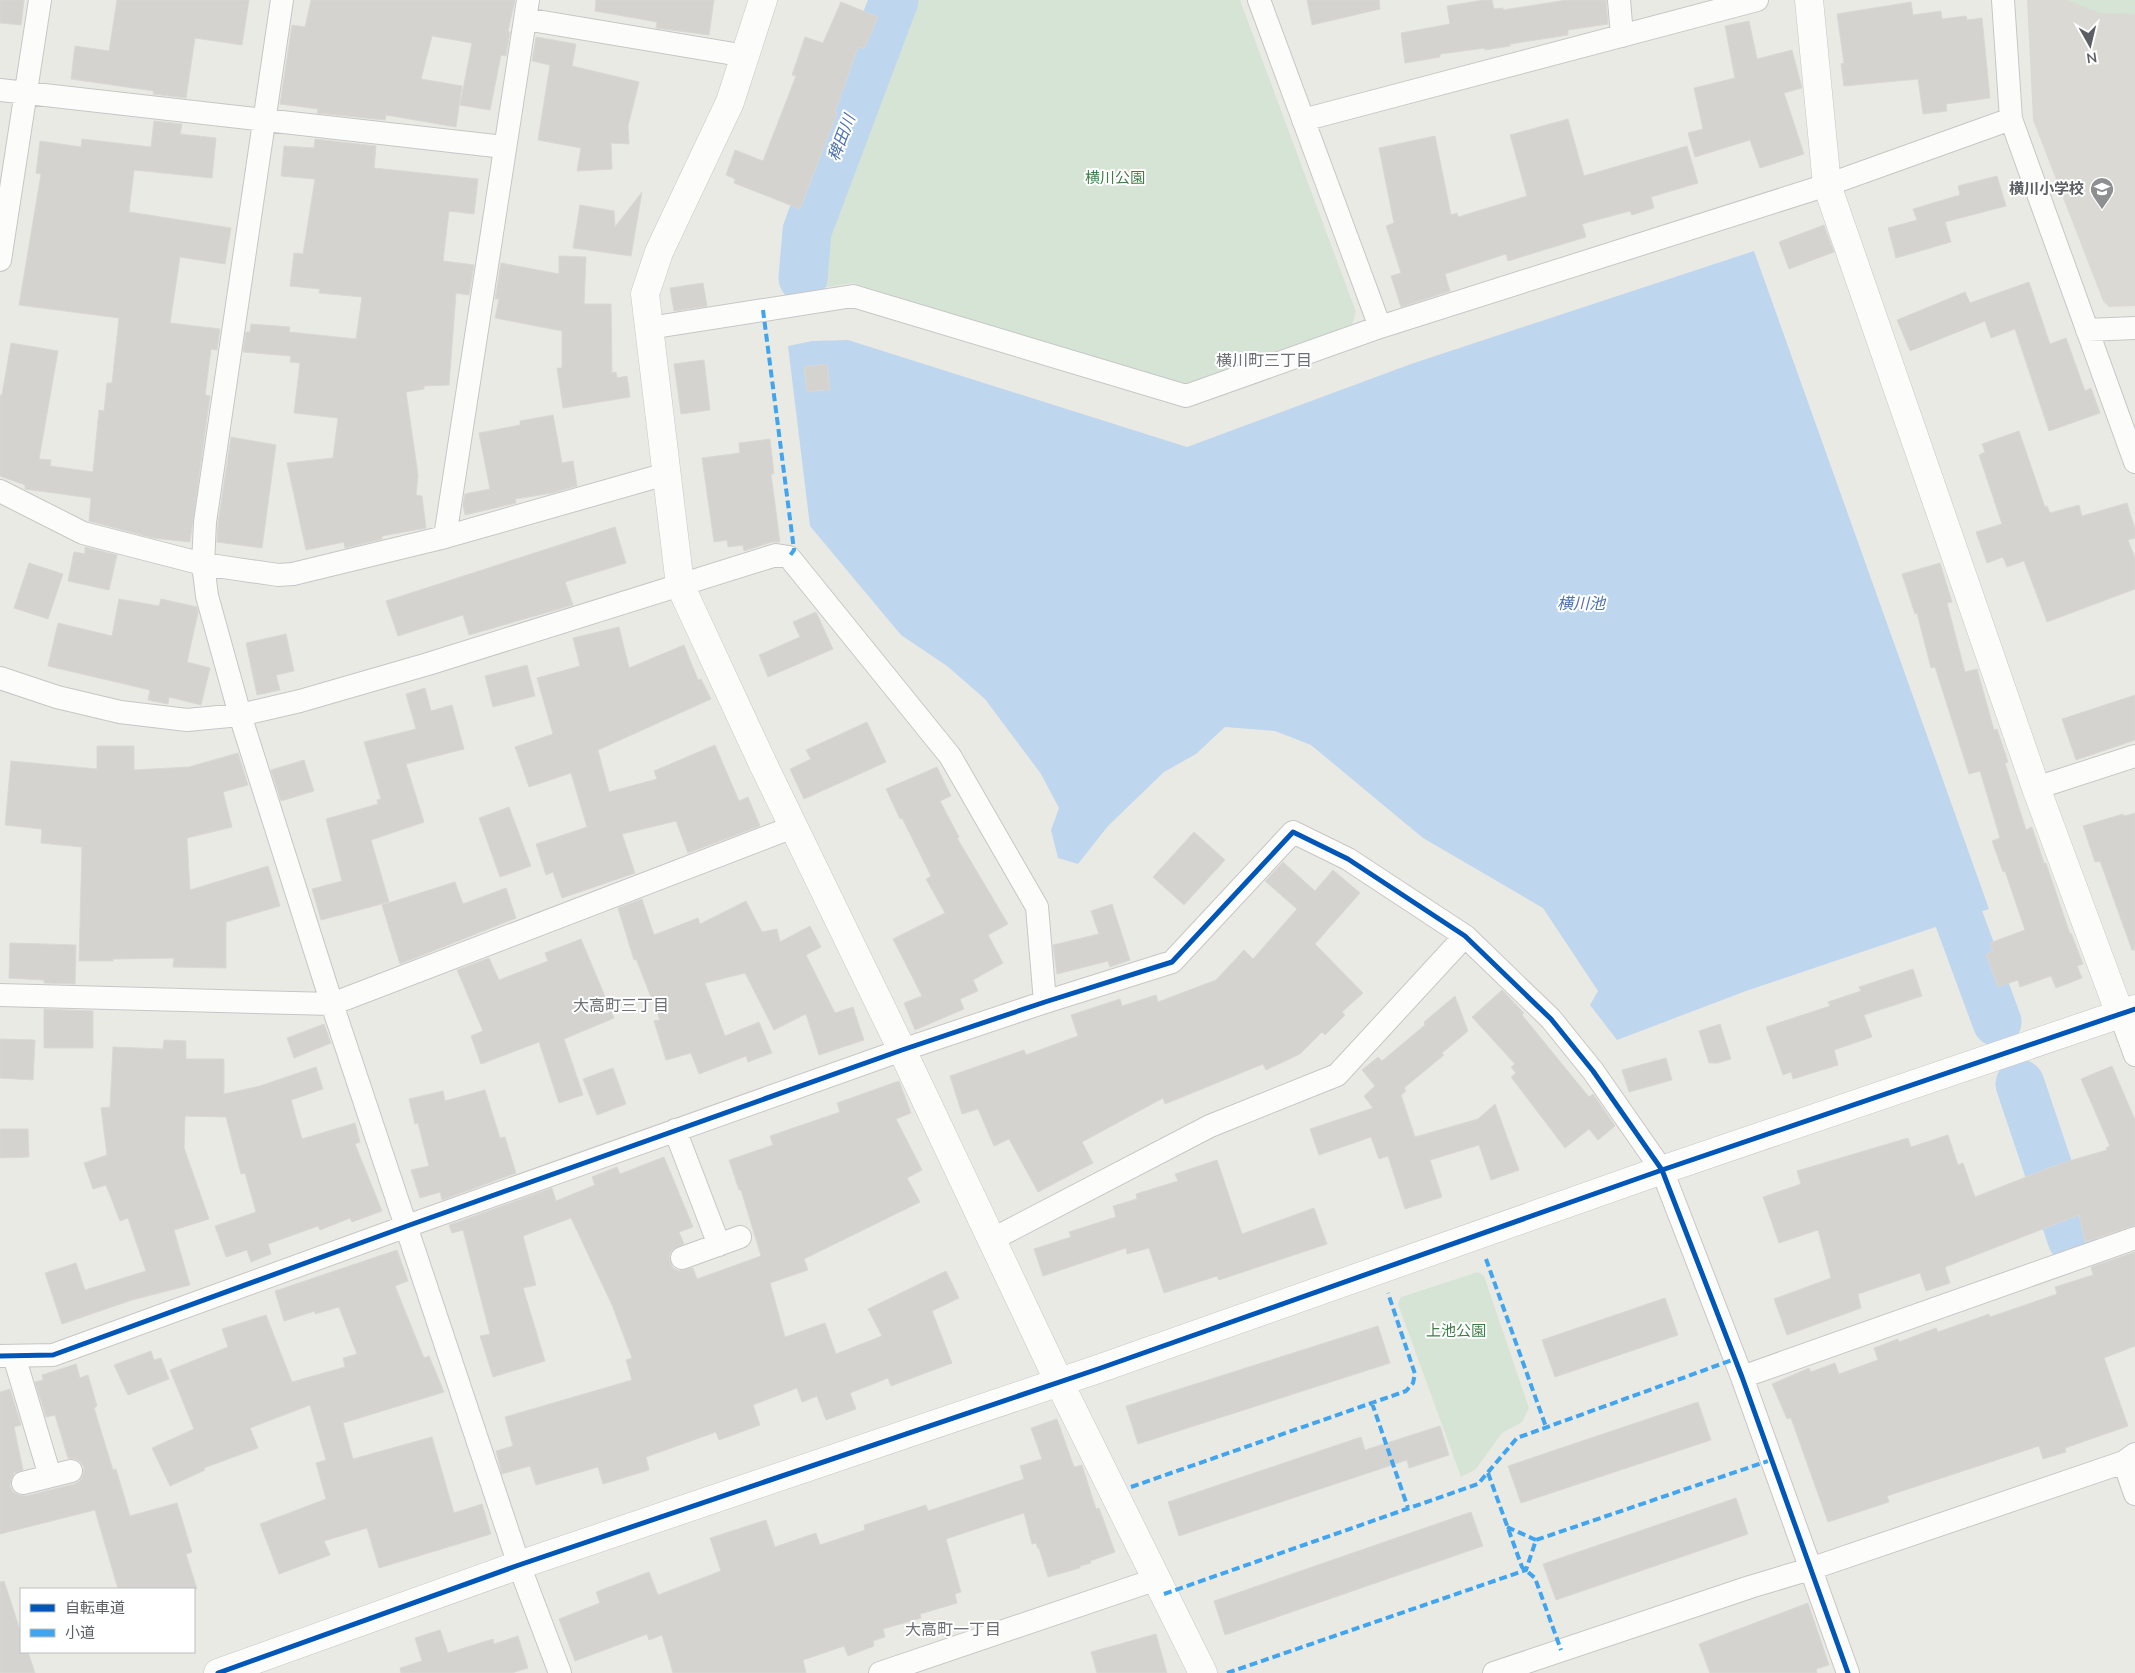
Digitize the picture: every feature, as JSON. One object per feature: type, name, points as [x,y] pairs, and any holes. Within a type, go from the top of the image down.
[{"type":"street","points":[[0,260],[40,0]]},
{"type":"street","points":[[282,0],[205,522],[203,564],[206,596],[240,715],[332,1004],[519,1565],[560,1673]]},
{"type":"street","points":[[763,0],[730,102],[659,252],[645,294],[680,585],[794,827],[993,1239],[1059,1382],[1203,1673]]},
{"type":"street","points":[[1259,0],[1380,327]]},
{"type":"street","points":[[1619,0],[1622,36]]},
{"type":"street","points":[[1304,120],[1757,0]]},
{"type":"street","points":[[1809,0],[1827,185],[2036,788],[2127,1012],[2135,1055]]},
{"type":"street","points":[[2003,0],[2011,119],[2135,462]]},
{"type":"street","points":[[445,537],[526,9],[746,56]]},
{"type":"street","points":[[0,90],[504,147]]},
{"type":"street","points":[[649,328],[853,296],[1186,396],[1380,327],[1827,185],[2011,119]]},
{"type":"street","points":[[2087,330],[2135,328]]},
{"type":"street","points":[[0,491],[83,533],[203,564],[278,575],[293,574],[445,537],[666,474]]},
{"type":"street","points":[[0,678],[57,696],[120,712],[187,720],[240,715],[300,701],[419,667],[776,555],[789,557],[950,756],[1036,907],[1045,1002]]},
{"type":"street","points":[[2036,788],[2135,756]]},
{"type":"street","points":[[0,996],[332,1004],[794,827]]},
{"type":"street","points":[[24,1483],[61,1474],[7,1356],[53,1355],[674,1130],[902,1050],[1172,962],[1293,832],[1348,859],[1464,936],[1551,1019],[1593,1071],[1662,1170],[1742,1376],[1848,1673]]},
{"type":"street","points":[[993,1239],[1210,1126],[1337,1075],[1464,936]]},
{"type":"street","points":[[218,1673],[519,1565],[1059,1382],[1662,1170],[2127,1012]]},
{"type":"street","points":[[674,1130],[730,1241],[682,1258]]},
{"type":"street","points":[[1742,1376],[2135,1238]]},
{"type":"street","points":[[1494,1673],[1750,1587],[1810,1569],[2129,1458],[2135,1494]]},
{"type":"street","points":[[880,1673],[1157,1579]]},
{"type":"shaded area","name":"横川小学校","points":[[2027,0],[2135,0],[2135,306],[2109,307],[2103,301],[2033,120]]},
{"type":"green space","name":"横川公園","points":[[904,0],[1240,0],[1356,312],[1351,327],[1194,382],[1177,384],[853,283],[813,289],[821,234],[833,182],[875,81]]},
{"type":"green space","points":[[2067,0],[2135,0],[2135,14],[2100,13]]},
{"type":"green space","name":"上池公園","points":[[1478,1272],[1484,1276],[1529,1408],[1522,1422],[1502,1433],[1476,1469],[1461,1477],[1398,1304],[1401,1297]]},
{"type":"water","name":"横川池","points":[[1754,251],[1989,909],[1746,991],[1617,1040],[1590,1005],[1598,991],[1543,908],[1423,838],[1311,745],[1275,731],[1225,727],[1196,754],[1164,772],[1108,826],[1078,864],[1058,858],[1051,830],[1059,808],[1041,774],[985,699],[947,666],[901,635],[810,526],[788,346],[812,341],[848,340],[1187,447],[1411,364]]},
{"type":"building","points":[[0,0],[24,0],[21,25],[0,23]]},
{"type":"building","points":[[117,0],[249,0],[242,45],[195,38],[186,98],[153,94],[154,91],[71,79],[75,46],[109,51]]},
{"type":"building","points":[[311,0],[515,0],[508,31],[510,32],[506,56],[501,55],[490,110],[460,105],[472,43],[432,36],[421,79],[462,86],[456,127],[386,115],[385,120],[317,113],[318,109],[280,104],[292,25],[305,27]]},
{"type":"building","points":[[596,0],[714,0],[709,35],[656,28],[657,22],[595,11]]},
{"type":"building","points":[[1307,0],[1379,0],[1380,9],[1312,25]]},
{"type":"building","points":[[1492,0],[1494,9],[1503,8],[1503,10],[1567,0],[1606,0],[1608,24],[1568,30],[1568,35],[1485,50],[1485,48],[1440,54],[1440,57],[1405,63],[1401,33],[1450,24],[1447,6]]},
{"type":"building","points":[[841,2],[878,17],[864,49],[858,47],[835,112],[837,113],[800,209],[734,183],[735,179],[726,175],[735,150],[763,161],[796,76],[792,75],[805,37],[823,43]]},
{"type":"building","points":[[1911,2],[1913,15],[1941,11],[1942,19],[1966,16],[1967,20],[1982,18],[1990,98],[1946,104],[1947,111],[1923,114],[1918,79],[1844,86],[1841,64],[1844,63],[1837,14]]},
{"type":"building","points":[[1749,21],[1757,59],[1792,50],[1802,88],[1784,93],[1804,154],[1760,168],[1750,140],[1695,157],[1688,133],[1703,129],[1694,88],[1735,78],[1725,26]]},
{"type":"building","points":[[536,37],[576,44],[572,66],[639,82],[628,126],[629,144],[611,143],[612,169],[577,171],[581,148],[538,140],[550,65],[532,61]]},
{"type":"building","points":[[1568,119],[1584,176],[1687,146],[1698,183],[1651,197],[1654,208],[1632,215],[1630,211],[1582,224],[1586,237],[1508,261],[1506,254],[1445,274],[1450,291],[1401,307],[1391,276],[1401,273],[1386,226],[1394,223],[1379,148],[1435,136],[1451,215],[1457,213],[1458,217],[1527,196],[1510,135]]},
{"type":"building","points":[[154,121],[182,124],[180,134],[216,138],[212,178],[134,170],[129,212],[231,228],[225,264],[180,257],[170,323],[220,329],[217,350],[211,349],[205,395],[210,396],[190,542],[153,538],[89,521],[91,498],[25,489],[25,485],[0,476],[0,395],[2,395],[11,343],[58,351],[39,459],[51,460],[50,466],[93,472],[99,410],[104,411],[107,383],[112,383],[119,318],[19,305],[41,174],[36,173],[40,141],[81,147],[82,139],[151,147]]},
{"type":"building","points":[[315,139],[376,146],[374,168],[478,179],[474,214],[449,211],[443,261],[474,265],[469,295],[456,293],[449,385],[424,386],[424,389],[406,392],[418,475],[416,495],[422,496],[426,528],[382,536],[382,539],[345,548],[344,542],[306,550],[287,463],[333,458],[338,418],[294,413],[300,363],[290,362],[291,356],[243,352],[246,332],[250,332],[251,324],[290,327],[289,332],[356,339],[362,297],[319,293],[320,289],[290,286],[294,253],[303,254],[315,179],[281,176],[284,146],[314,148]]},
{"type":"building","points":[[1997,176],[2006,206],[1945,222],[1951,242],[1896,258],[1888,228],[1917,220],[1913,209],[1960,195],[1958,186]]},
{"type":"building","points":[[642,192],[631,256],[573,248],[580,205],[614,211],[615,227]]},
{"type":"building","points":[[1824,225],[1834,252],[1789,269],[1779,242]]},
{"type":"building","points":[[559,256],[586,257],[584,304],[611,304],[612,373],[616,372],[617,378],[627,376],[630,397],[563,408],[557,368],[562,368],[562,331],[495,318],[499,299],[495,299],[501,263],[559,274]]},
{"type":"building","points":[[2029,282],[2050,344],[2066,338],[2085,391],[2091,388],[2100,413],[2049,431],[2015,329],[1991,338],[1985,321],[1910,351],[1897,320],[1965,292],[1970,303]]},
{"type":"building","points":[[703,283],[707,306],[674,311],[670,288]]},
{"type":"building","points":[[704,360],[710,410],[681,414],[674,364]]},
{"type":"building","points":[[827,364],[830,389],[807,392],[804,367]]},
{"type":"building","points":[[553,415],[562,463],[573,461],[577,486],[552,493],[515,499],[516,503],[465,515],[463,505],[465,494],[490,489],[479,433],[520,425],[520,421]]},
{"type":"building","points":[[2019,431],[2045,507],[2047,506],[2050,513],[2079,505],[2082,516],[2127,503],[2135,529],[2135,538],[2128,540],[2135,558],[2135,589],[2047,622],[2024,561],[2007,567],[2003,557],[1987,563],[1976,532],[2002,524],[1979,455],[1985,452],[1982,444]]},
{"type":"building","points":[[231,437],[276,445],[262,548],[217,542],[218,523]]},
{"type":"building","points":[[770,439],[774,474],[771,474],[780,542],[772,542],[744,551],[743,545],[728,547],[727,540],[714,542],[702,458],[740,453],[739,443]]},
{"type":"building","points":[[615,527],[626,563],[565,582],[573,605],[469,635],[463,615],[398,636],[386,601]]},
{"type":"building","points":[[85,547],[117,555],[109,590],[68,581],[74,552],[85,554]]},
{"type":"building","points":[[29,563],[63,574],[48,619],[14,608]]},
{"type":"building","points":[[1940,563],[1952,602],[1947,603],[1965,672],[1977,669],[1994,730],[1997,729],[2008,762],[2005,763],[2026,830],[2032,827],[2070,934],[2083,964],[2077,966],[2082,978],[2056,988],[2051,976],[2020,987],[2018,980],[1998,987],[1986,954],[1993,951],[1990,943],[2025,930],[2005,871],[2003,872],[1992,841],[2000,838],[1980,771],[1969,774],[1935,667],[1931,668],[1917,613],[1915,614],[1902,574]]},
{"type":"building","points":[[119,599],[159,606],[161,599],[197,607],[198,613],[187,662],[210,668],[201,705],[169,697],[168,704],[148,700],[150,690],[48,666],[58,623],[112,636]]},
{"type":"building","points":[[816,612],[833,649],[768,677],[759,655],[800,637],[793,622]]},
{"type":"building","points":[[619,627],[629,668],[684,645],[698,680],[701,679],[711,699],[598,750],[609,792],[657,779],[654,771],[715,745],[739,801],[748,797],[760,826],[688,853],[676,821],[622,834],[635,873],[562,898],[553,872],[546,875],[536,844],[587,827],[571,773],[529,787],[515,747],[553,734],[537,678],[580,666],[573,638]]},
{"type":"building","points":[[286,634],[294,671],[276,675],[280,690],[257,695],[246,643]]},
{"type":"building","points":[[527,665],[535,696],[493,707],[485,676]]},
{"type":"building","points":[[425,688],[431,711],[452,705],[464,749],[406,764],[424,822],[371,840],[389,902],[321,920],[312,889],[342,881],[326,819],[378,804],[377,800],[381,799],[364,742],[416,729],[406,694]]},
{"type":"building","points":[[2135,695],[2135,740],[2076,760],[2062,719]]},
{"type":"building","points":[[867,722],[886,762],[804,799],[790,769],[811,759],[806,750]]},
{"type":"building","points":[[97,746],[134,746],[134,770],[189,767],[238,753],[248,785],[223,792],[232,827],[187,838],[190,890],[268,866],[280,906],[226,922],[226,968],[173,967],[174,958],[79,961],[82,847],[41,843],[42,829],[5,825],[11,761],[97,769]]},
{"type":"building","points":[[304,760],[314,791],[281,801],[271,770]]},
{"type":"building","points":[[937,767],[951,796],[940,801],[959,837],[957,838],[1008,924],[988,935],[1003,963],[973,980],[978,991],[960,999],[964,1009],[915,1030],[904,1003],[922,996],[893,939],[945,913],[926,879],[931,876],[886,789]]},
{"type":"building","points":[[509,807],[531,866],[500,877],[479,818]]},
{"type":"building","points":[[2135,813],[2135,950],[2132,950],[2100,861],[2095,862],[2083,826],[2123,814],[2124,816]]},
{"type":"building","points":[[1194,832],[1225,860],[1184,905],[1153,877]]},
{"type":"building","points":[[1283,862],[1315,891],[1333,870],[1360,893],[1315,944],[1363,993],[1342,1012],[1345,1015],[1325,1035],[1322,1032],[1300,1054],[1266,1070],[1263,1064],[1165,1104],[1163,1098],[1082,1142],[1093,1163],[1038,1192],[1009,1139],[994,1146],[978,1109],[962,1114],[950,1076],[1024,1050],[1026,1055],[1078,1036],[1071,1015],[1120,999],[1122,1006],[1156,995],[1158,1002],[1216,980],[1244,950],[1253,959],[1297,909],[1265,881]]},
{"type":"building","points":[[455,882],[463,904],[506,888],[516,918],[400,964],[382,905]]},
{"type":"building","points":[[642,899],[654,935],[698,918],[700,924],[746,901],[762,932],[777,929],[780,942],[810,926],[821,947],[806,955],[835,1013],[853,1007],[864,1040],[819,1055],[806,1014],[774,1030],[745,973],[705,983],[725,1036],[759,1022],[772,1053],[748,1062],[746,1056],[699,1074],[691,1053],[666,1060],[654,1021],[660,1020],[636,959],[634,960],[618,908]]},
{"type":"building","points":[[1112,904],[1130,960],[1110,967],[1108,961],[1057,974],[1053,945],[1099,934],[1091,911]]},
{"type":"building","points":[[581,939],[614,1018],[564,1039],[583,1095],[559,1103],[539,1042],[481,1064],[471,1036],[483,1031],[457,970],[489,958],[499,980],[548,961],[545,953]]},
{"type":"building","points":[[10,943],[76,945],[75,984],[44,983],[44,980],[9,978]]},
{"type":"building","points":[[1913,969],[1922,996],[1864,1015],[1872,1037],[1834,1050],[1838,1065],[1793,1079],[1791,1072],[1783,1075],[1766,1027],[1830,1006],[1828,1002],[1861,991],[1859,987]]},
{"type":"building","points":[[1502,990],[1524,1013],[1522,1015],[1589,1097],[1593,1094],[1615,1126],[1598,1140],[1589,1129],[1565,1148],[1511,1077],[1516,1073],[1511,1067],[1515,1064],[1472,1017]]},
{"type":"building","points":[[1455,996],[1468,1031],[1442,1053],[1444,1055],[1404,1088],[1406,1091],[1401,1095],[1415,1137],[1478,1119],[1495,1104],[1519,1170],[1491,1180],[1479,1145],[1430,1160],[1442,1197],[1405,1209],[1388,1156],[1379,1159],[1371,1137],[1319,1155],[1310,1129],[1373,1108],[1364,1096],[1375,1086],[1362,1070],[1378,1057],[1382,1061],[1425,1025],[1424,1022]]},
{"type":"building","points":[[44,1009],[93,1011],[93,1048],[44,1048]]},
{"type":"building","points":[[324,1024],[331,1043],[294,1058],[287,1038]]},
{"type":"building","points":[[1720,1024],[1731,1059],[1718,1063],[1709,1063],[1699,1031]]},
{"type":"building","points":[[0,1039],[35,1040],[33,1080],[0,1078]]},
{"type":"building","points":[[164,1040],[186,1041],[186,1059],[224,1059],[224,1094],[260,1086],[316,1067],[323,1089],[291,1100],[302,1139],[355,1123],[360,1142],[355,1144],[382,1211],[352,1222],[350,1218],[320,1230],[318,1226],[268,1244],[271,1254],[251,1262],[247,1250],[226,1257],[215,1226],[256,1212],[245,1173],[241,1174],[226,1117],[185,1116],[184,1148],[209,1219],[174,1230],[190,1285],[132,1300],[62,1324],[45,1273],[76,1263],[85,1290],[146,1271],[128,1218],[120,1221],[106,1185],[93,1189],[84,1163],[107,1155],[101,1108],[110,1107],[113,1047],[163,1049]]},
{"type":"building","points":[[1666,1058],[1672,1080],[1629,1092],[1622,1070]]},
{"type":"building","points":[[2112,1066],[2135,1120],[2135,1225],[2085,1242],[2079,1215],[1945,1267],[1950,1283],[1926,1291],[1920,1273],[1858,1294],[1861,1308],[1787,1335],[1774,1299],[1831,1278],[1818,1230],[1779,1243],[1763,1197],[1801,1184],[1797,1171],[1908,1138],[1911,1147],[1948,1135],[1958,1165],[1963,1163],[1975,1197],[2062,1163],[2107,1150],[2106,1148],[2110,1146],[2081,1079]]},
{"type":"building","points":[[613,1068],[626,1104],[597,1115],[583,1079]]},
{"type":"building","points":[[899,1081],[911,1113],[896,1119],[922,1170],[907,1178],[920,1202],[804,1259],[808,1270],[770,1283],[785,1337],[825,1323],[836,1354],[882,1336],[868,1309],[946,1271],[959,1298],[932,1311],[952,1363],[891,1386],[888,1378],[850,1393],[856,1409],[826,1420],[817,1396],[802,1402],[797,1388],[753,1405],[760,1425],[719,1440],[716,1432],[646,1457],[649,1470],[603,1484],[598,1467],[536,1485],[530,1466],[502,1474],[496,1451],[513,1446],[505,1417],[632,1380],[626,1360],[632,1358],[612,1305],[571,1218],[523,1236],[536,1285],[523,1288],[545,1361],[493,1377],[480,1336],[490,1334],[463,1230],[452,1233],[449,1225],[552,1188],[556,1201],[595,1185],[592,1177],[617,1167],[620,1174],[664,1157],[693,1227],[679,1232],[684,1244],[672,1250],[669,1256],[670,1262],[673,1268],[679,1271],[693,1268],[697,1279],[761,1256],[741,1190],[739,1190],[729,1160],[773,1145],[770,1136],[840,1112],[837,1103]]},
{"type":"building","points":[[485,1090],[500,1138],[505,1137],[516,1173],[442,1200],[440,1192],[420,1198],[411,1170],[429,1166],[418,1123],[415,1124],[409,1099],[443,1091],[445,1101]]},
{"type":"building","points":[[0,1129],[28,1129],[29,1157],[0,1158]]},
{"type":"building","points":[[1217,1160],[1242,1234],[1314,1208],[1327,1244],[1219,1280],[1217,1276],[1164,1293],[1149,1248],[1127,1254],[1126,1248],[1043,1276],[1034,1249],[1071,1237],[1069,1232],[1116,1217],[1113,1206],[1137,1199],[1136,1194],[1178,1181],[1175,1174]]},
{"type":"building","points":[[397,1250],[408,1281],[395,1286],[424,1358],[429,1356],[444,1392],[343,1423],[353,1459],[432,1437],[454,1513],[482,1504],[491,1534],[379,1568],[367,1528],[324,1541],[330,1555],[279,1574],[260,1524],[326,1499],[316,1463],[326,1460],[310,1405],[250,1428],[258,1448],[204,1468],[205,1470],[170,1486],[152,1448],[194,1429],[170,1370],[228,1347],[222,1329],[266,1315],[292,1382],[345,1367],[343,1358],[357,1354],[339,1307],[315,1314],[315,1311],[284,1321],[275,1291]]},
{"type":"building","points":[[2135,1252],[2135,1346],[2104,1358],[2128,1426],[2065,1448],[2066,1452],[2043,1459],[2039,1446],[1887,1496],[1889,1502],[1828,1522],[1791,1418],[1787,1419],[1772,1384],[1809,1368],[1811,1372],[1835,1363],[1839,1374],[1878,1360],[1874,1348],[1898,1339],[1899,1342],[1936,1328],[1938,1332],[1989,1314],[1990,1317],[2057,1294],[2055,1287],[2093,1275],[2091,1267]]},
{"type":"building","points":[[1665,1298],[1678,1335],[1555,1377],[1542,1340]]},
{"type":"building","points":[[1378,1326],[1390,1363],[1138,1444],[1126,1406]]},
{"type":"building","points":[[151,1351],[154,1360],[161,1358],[169,1379],[128,1395],[114,1365]]},
{"type":"building","points":[[76,1364],[80,1378],[88,1375],[97,1406],[94,1408],[113,1470],[116,1469],[130,1516],[177,1503],[192,1552],[186,1554],[197,1589],[118,1588],[95,1510],[0,1534],[0,1392],[10,1389],[21,1425],[14,1427],[23,1470],[14,1473],[11,1479],[10,1486],[13,1492],[26,1496],[74,1484],[80,1481],[83,1475],[84,1467],[80,1462],[68,1458],[55,1415],[46,1417],[35,1382],[43,1380],[42,1375]]},
{"type":"building","points":[[1698,1402],[1711,1440],[1521,1503],[1508,1466]]},
{"type":"building","points":[[1057,1419],[1074,1467],[1082,1465],[1096,1509],[1099,1508],[1115,1552],[1090,1561],[1091,1563],[1080,1566],[1080,1568],[1048,1577],[1039,1548],[1036,1543],[1032,1544],[1024,1513],[946,1539],[961,1592],[955,1594],[957,1603],[920,1614],[921,1618],[883,1629],[885,1637],[873,1641],[874,1646],[848,1656],[844,1646],[803,1660],[806,1673],[673,1673],[662,1635],[649,1640],[647,1634],[575,1661],[559,1619],[600,1603],[596,1592],[649,1572],[658,1595],[721,1571],[710,1538],[766,1520],[775,1547],[816,1533],[820,1545],[865,1530],[864,1525],[926,1505],[928,1511],[1024,1479],[1020,1466],[1042,1459],[1031,1428]]},
{"type":"building","points":[[1440,1426],[1449,1455],[1409,1468],[1407,1460],[1179,1536],[1168,1502],[1361,1437],[1365,1450]]},
{"type":"building","points":[[1736,1498],[1748,1534],[1556,1600],[1543,1564]]},
{"type":"building","points":[[1471,1512],[1483,1546],[1225,1635],[1214,1601]]},
{"type":"building","points":[[4,1581],[20,1630],[20,1653],[28,1653],[35,1673],[0,1673],[0,1582]]},
{"type":"building","points":[[1808,1603],[1829,1665],[1816,1669],[1817,1673],[1710,1673],[1699,1644]]},
{"type":"building","points":[[440,1630],[448,1653],[493,1639],[494,1644],[518,1636],[528,1668],[512,1673],[401,1673],[400,1668],[422,1661],[415,1638]]},
{"type":"building","points":[[1156,1634],[1167,1673],[1097,1673],[1091,1652]]},
{"type":"waterway","name":"稗田川","points":[[803,278],[807,231],[894,0]]},
{"type":"waterway","points":[[1959,919],[1997,1022]]},
{"type":"waterway","points":[[2020,1084],[2072,1239]]},
{"type":"marked path","points":[[763,310],[794,550],[789,557]]},
{"type":"marked path","points":[[1486,1259],[1546,1427]]},
{"type":"marked path","points":[[1131,1487],[1406,1391],[1413,1383],[1415,1374],[1388,1293]]},
{"type":"marked path","points":[[1164,1594],[1478,1484],[1517,1438],[1735,1359]]},
{"type":"marked path","points":[[1372,1403],[1408,1508]]},
{"type":"marked path","points":[[1227,1673],[1526,1570],[1536,1540],[1771,1460]]},
{"type":"marked path","points":[[1488,1473],[1522,1567],[1535,1578],[1561,1650]]},
{"type":"marked path","points":[[1507,1527],[1536,1540]]},
{"type":"cycle path","points":[[0,1356],[53,1355],[407,1226],[902,1050],[1172,962],[1293,832],[1348,859],[1465,936],[1551,1019],[1593,1071],[1662,1170],[1742,1377],[1848,1673]]},
{"type":"cycle path","points":[[218,1673],[519,1565],[1098,1369],[1662,1170],[2135,1009]]},
{"type":"place","name":"横川小学校","points":[[2102,210]]},
{"type":"district","name":"横川町三丁目","points":[[1264,361]]},
{"type":"district","name":"大高町三丁目","points":[[621,1006]]},
{"type":"district","name":"大高町一丁目","points":[[953,1630]]}]
